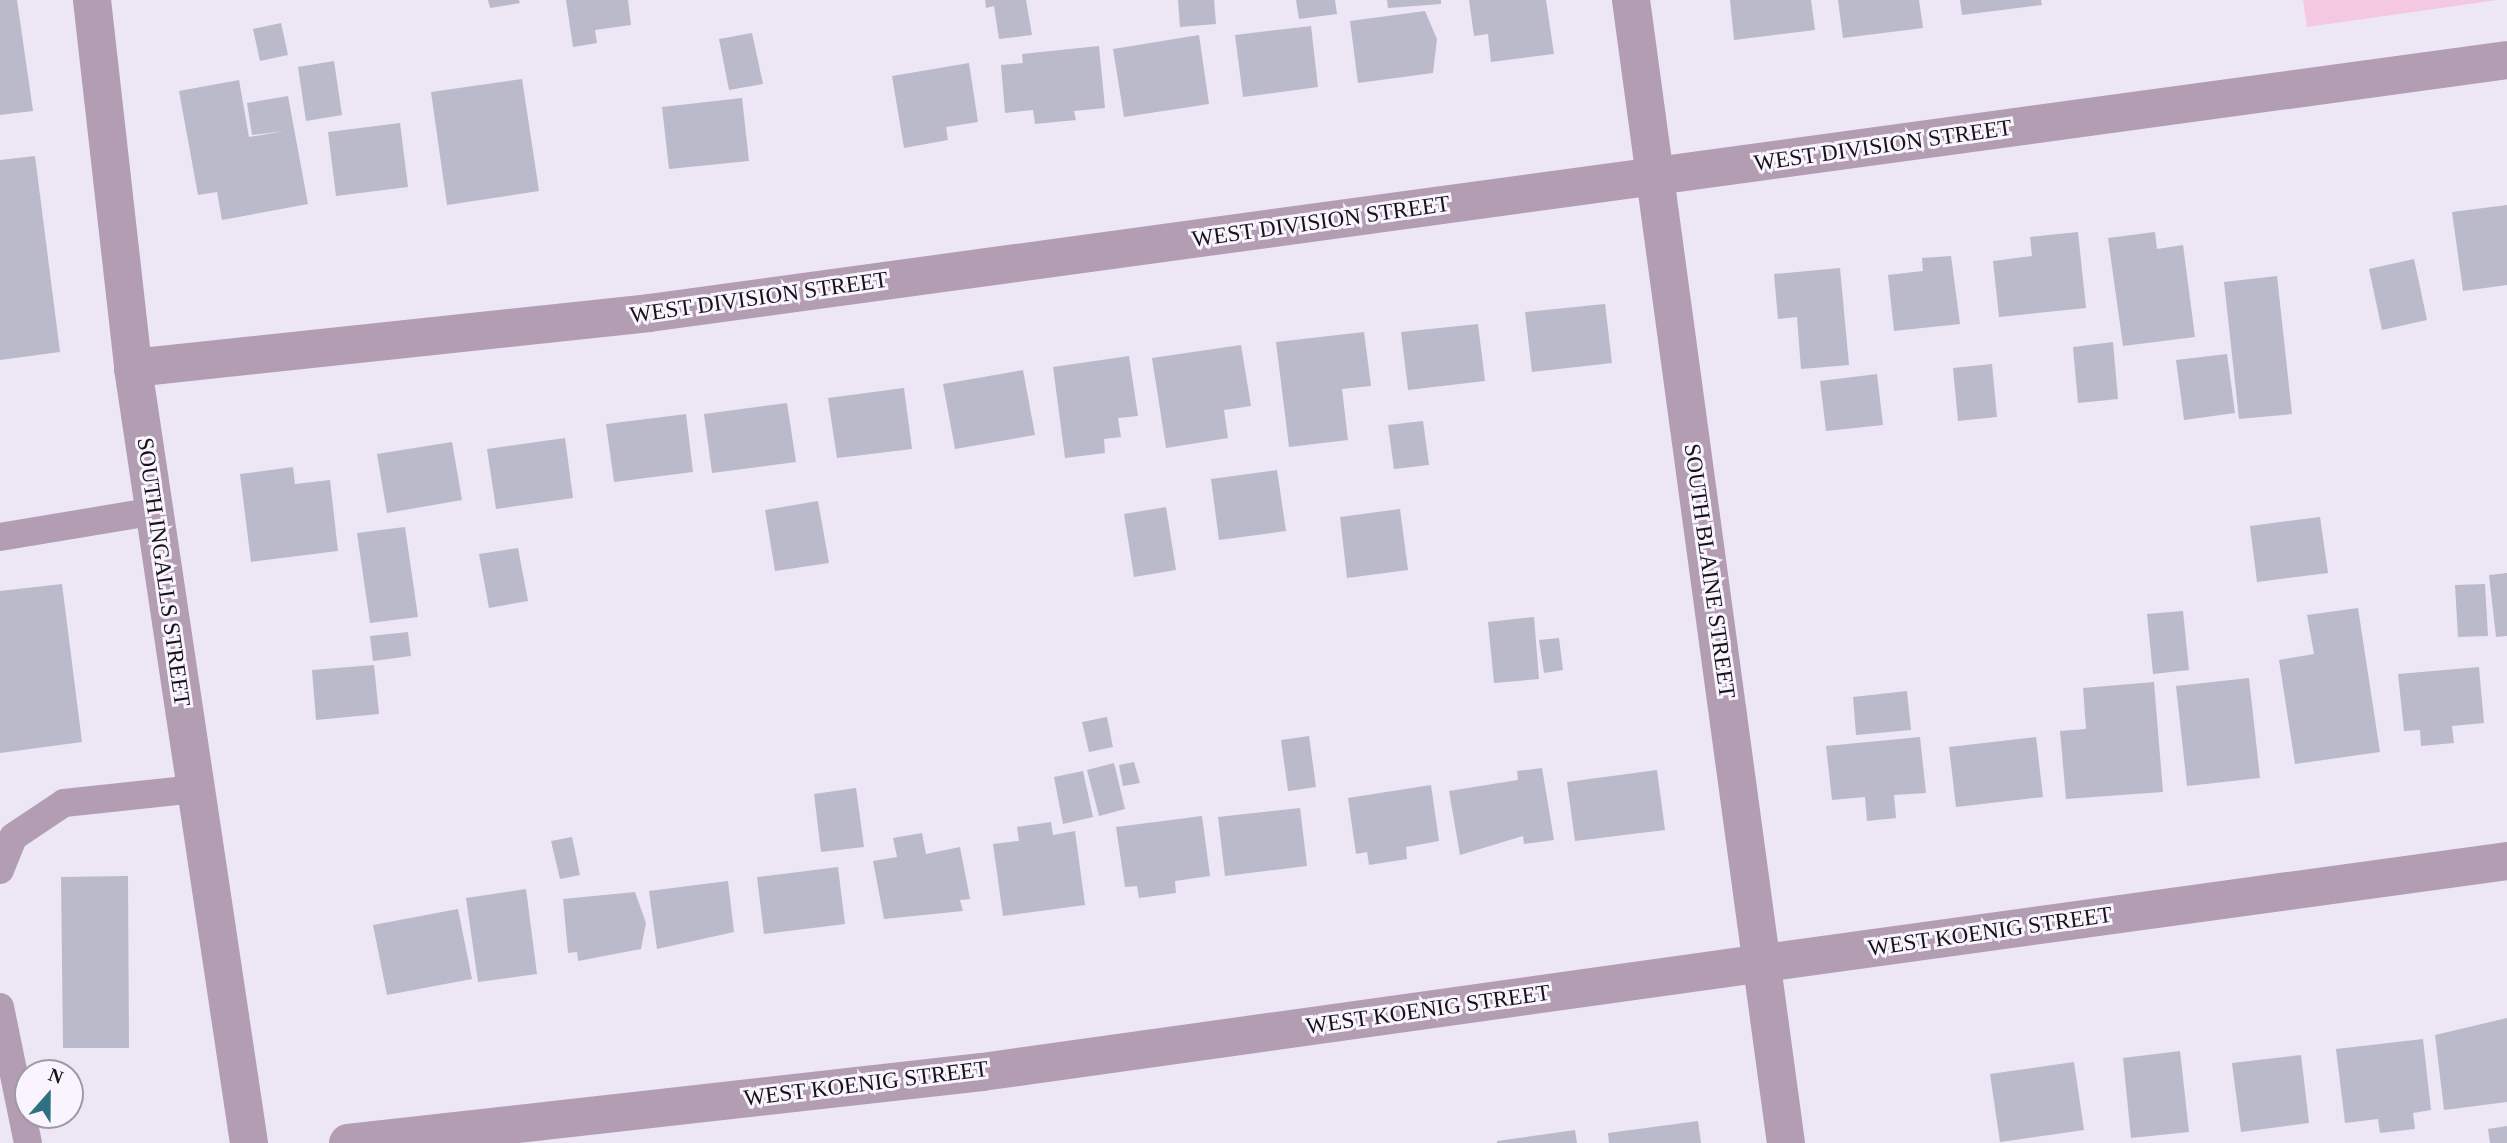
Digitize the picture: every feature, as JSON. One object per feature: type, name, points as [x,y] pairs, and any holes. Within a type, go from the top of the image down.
[{"type":"street","name":"SOUTH INGALLS STREET","points":[[92,0],[133,369],[249,1143]]},
{"type":"street","name":"SOUTH BLAINE STREET","points":[[1631,0],[1786,1143]]},
{"type":"street","name":"WEST DIVISION STREET","points":[[133,369],[649,313],[2507,60]]},
{"type":"street","name":"WEST KOENIG STREET","points":[[348,1143],[982,1072],[2507,861]]},
{"type":"lane","points":[[0,537],[155,511]]},
{"type":"lane","points":[[0,870],[13,837],[64,803],[195,789]]},
{"type":"lane","points":[[0,1007],[28,1143]]},
{"type":"shaded area","points":[[2303,0],[2497,0],[2307,27]]},
{"type":"building","points":[[0,0],[17,0],[33,111],[0,115]]},
{"type":"building","points":[[488,0],[519,0],[520,3],[490,8]]},
{"type":"building","points":[[566,0],[628,0],[631,25],[595,30],[597,43],[573,47]]},
{"type":"building","points":[[985,0],[1026,0],[1032,35],[999,39],[994,6],[986,8]]},
{"type":"building","points":[[1178,0],[1214,0],[1216,24],[1180,27]]},
{"type":"building","points":[[1296,0],[1335,0],[1337,14],[1299,19]]},
{"type":"building","points":[[1387,0],[1441,0],[1441,4],[1388,8]]},
{"type":"building","points":[[1469,0],[1546,0],[1554,54],[1491,62],[1488,34],[1474,36]]},
{"type":"building","points":[[1730,0],[1811,0],[1815,30],[1734,40]]},
{"type":"building","points":[[1838,0],[1919,0],[1923,28],[1843,38]]},
{"type":"building","points":[[1960,0],[2041,0],[2042,5],[1962,15]]},
{"type":"building","points":[[1425,11],[1437,39],[1433,73],[1358,83],[1350,21]]},
{"type":"building","points":[[281,23],[288,55],[260,61],[253,29]]},
{"type":"building","points":[[1311,26],[1318,87],[1243,97],[1235,35]]},
{"type":"building","points":[[752,33],[763,84],[729,90],[719,39]]},
{"type":"building","points":[[1199,35],[1209,104],[1124,117],[1113,49]]},
{"type":"building","points":[[1099,46],[1105,108],[1074,111],[1076,120],[1035,124],[1033,110],[1005,113],[1001,65],[1023,63],[1022,54]]},
{"type":"building","points":[[334,61],[342,115],[306,121],[298,67]]},
{"type":"building","points":[[969,63],[978,122],[946,127],[948,140],[904,148],[892,76]]},
{"type":"building","points":[[522,79],[539,191],[447,205],[431,92]]},
{"type":"building","points":[[239,80],[249,137],[285,131],[252,135],[247,103],[288,96],[308,204],[222,220],[217,192],[198,195],[179,91]]},
{"type":"building","points":[[742,98],[749,161],[669,169],[662,107]]},
{"type":"building","points":[[400,123],[408,187],[336,196],[328,132]]},
{"type":"building","points":[[35,156],[60,352],[0,360],[0,160]]},
{"type":"building","points":[[2507,205],[2507,285],[2463,291],[2452,212]]},
{"type":"building","points":[[2078,232],[2086,308],[1999,317],[1993,261],[2032,256],[2030,237]]},
{"type":"building","points":[[2155,232],[2157,249],[2183,245],[2195,337],[2123,346],[2108,238]]},
{"type":"building","points":[[1951,256],[1960,324],[1894,331],[1888,275],[1923,271],[1922,258]]},
{"type":"building","points":[[2414,259],[2427,320],[2382,330],[2369,269]]},
{"type":"building","points":[[1840,268],[1849,365],[1801,369],[1797,317],[1778,319],[1774,274]]},
{"type":"building","points":[[2277,276],[2292,414],[2239,419],[2224,282]]},
{"type":"building","points":[[1605,304],[1612,363],[1532,372],[1525,312]]},
{"type":"building","points":[[1478,324],[1485,381],[1408,390],[1401,332]]},
{"type":"building","points":[[1364,332],[1371,386],[1342,389],[1348,440],[1289,447],[1276,342]]},
{"type":"building","points":[[2113,342],[2118,399],[2078,403],[2073,347]]},
{"type":"building","points":[[1241,345],[1251,406],[1224,410],[1228,438],[1166,448],[1152,358]]},
{"type":"building","points":[[2227,354],[2235,413],[2184,420],[2176,360]]},
{"type":"building","points":[[1129,356],[1138,416],[1118,418],[1121,437],[1104,439],[1105,453],[1065,458],[1053,367]]},
{"type":"building","points":[[1992,364],[1997,417],[1958,421],[1953,368]]},
{"type":"building","points":[[1023,370],[1035,435],[955,449],[943,384]]},
{"type":"building","points":[[1877,374],[1883,425],[1826,431],[1820,381]]},
{"type":"building","points":[[904,388],[912,449],[837,458],[828,398]]},
{"type":"building","points":[[787,403],[796,462],[712,473],[704,414]]},
{"type":"building","points":[[686,414],[693,472],[614,482],[606,424]]},
{"type":"building","points":[[1423,421],[1429,465],[1394,469],[1388,425]]},
{"type":"building","points":[[565,438],[573,498],[496,509],[487,449]]},
{"type":"building","points":[[452,442],[462,500],[387,513],[377,454]]},
{"type":"building","points":[[293,467],[295,484],[330,480],[338,551],[251,562],[240,474]]},
{"type":"building","points":[[1277,470],[1286,531],[1219,540],[1211,479]]},
{"type":"building","points":[[818,501],[829,563],[775,571],[765,510]]},
{"type":"building","points":[[1166,507],[1176,570],[1134,577],[1124,514]]},
{"type":"building","points":[[1400,509],[1408,570],[1347,578],[1340,517]]},
{"type":"building","points":[[2320,517],[2328,573],[2257,582],[2250,526]]},
{"type":"building","points":[[405,527],[418,617],[370,623],[357,533]]},
{"type":"building","points":[[518,548],[528,601],[489,608],[479,554]]},
{"type":"building","points":[[2507,573],[2507,636],[2496,637],[2489,575]]},
{"type":"building","points":[[62,584],[82,742],[0,753],[0,591]]},
{"type":"building","points":[[2485,584],[2488,636],[2458,637],[2455,585]]},
{"type":"building","points":[[2358,608],[2380,752],[2295,764],[2279,660],[2314,654],[2307,615]]},
{"type":"building","points":[[2183,611],[2189,670],[2153,674],[2147,614]]},
{"type":"building","points":[[1534,617],[1539,679],[1494,683],[1488,622]]},
{"type":"building","points":[[408,632],[411,656],[373,661],[370,636]]},
{"type":"building","points":[[1559,638],[1563,670],[1544,673],[1539,640]]},
{"type":"building","points":[[374,665],[379,714],[316,720],[312,670]]},
{"type":"building","points":[[2479,667],[2484,723],[2452,726],[2454,743],[2421,746],[2420,730],[2404,731],[2398,674]]},
{"type":"building","points":[[2249,678],[2260,778],[2187,786],[2176,686]]},
{"type":"building","points":[[2154,682],[2163,792],[2066,799],[2060,731],[2086,729],[2083,688]]},
{"type":"building","points":[[1907,691],[1911,730],[1856,735],[1853,697]]},
{"type":"building","points":[[1107,717],[1113,747],[1089,752],[1082,722]]},
{"type":"building","points":[[1309,736],[1316,787],[1288,791],[1281,740]]},
{"type":"building","points":[[1920,737],[1926,793],[1894,795],[1896,818],[1867,821],[1865,797],[1832,800],[1826,746]]},
{"type":"building","points":[[2036,737],[2043,797],[1956,807],[1949,747]]},
{"type":"building","points":[[1134,762],[1140,783],[1123,786],[1119,765]]},
{"type":"building","points":[[1114,763],[1125,809],[1099,816],[1087,770]]},
{"type":"building","points":[[1542,768],[1554,840],[1524,844],[1523,836],[1460,855],[1449,791],[1518,780],[1517,771]]},
{"type":"building","points":[[1657,770],[1665,830],[1575,841],[1567,782]]},
{"type":"building","points":[[1083,771],[1093,817],[1063,824],[1054,777]]},
{"type":"building","points":[[1431,785],[1439,841],[1406,847],[1407,859],[1369,865],[1367,852],[1356,854],[1348,798]]},
{"type":"building","points":[[856,788],[864,847],[821,852],[814,794]]},
{"type":"building","points":[[1300,808],[1307,866],[1225,876],[1218,817]]},
{"type":"building","points":[[1202,816],[1210,876],[1175,881],[1176,893],[1139,898],[1137,886],[1125,887],[1116,827]]},
{"type":"building","points":[[1051,822],[1053,835],[1075,831],[1085,905],[1003,916],[993,844],[1019,841],[1017,827]]},
{"type":"building","points":[[922,833],[926,854],[960,847],[970,899],[960,900],[963,911],[884,919],[873,861],[897,857],[893,838]]},
{"type":"building","points":[[572,837],[580,875],[560,879],[551,841]]},
{"type":"building","points":[[838,867],[845,924],[764,934],[757,877]]},
{"type":"building","points":[[128,876],[129,1048],[63,1048],[61,877]]},
{"type":"building","points":[[728,881],[734,932],[657,949],[649,891]]},
{"type":"building","points":[[526,889],[537,974],[478,982],[466,898]]},
{"type":"building","points":[[635,892],[646,923],[641,949],[578,961],[577,952],[568,953],[563,899]]},
{"type":"building","points":[[458,909],[472,979],[387,995],[373,925]]},
{"type":"building","points":[[2507,1018],[2507,1102],[2444,1110],[2435,1035]]},
{"type":"building","points":[[2423,1039],[2431,1110],[2413,1113],[2415,1129],[2380,1133],[2378,1119],[2345,1123],[2336,1049]]},
{"type":"building","points":[[2180,1051],[2189,1132],[2131,1138],[2123,1058]]},
{"type":"building","points":[[2301,1055],[2309,1123],[2241,1132],[2232,1063]]},
{"type":"building","points":[[2074,1062],[2084,1130],[2000,1142],[1990,1074]]},
{"type":"building","points":[[1698,1121],[1701,1143],[1609,1143],[1608,1133]]},
{"type":"building","points":[[2507,1126],[2507,1143],[2490,1143],[2488,1129]]},
{"type":"building","points":[[1575,1130],[1577,1143],[1497,1143],[1497,1141]]}]
